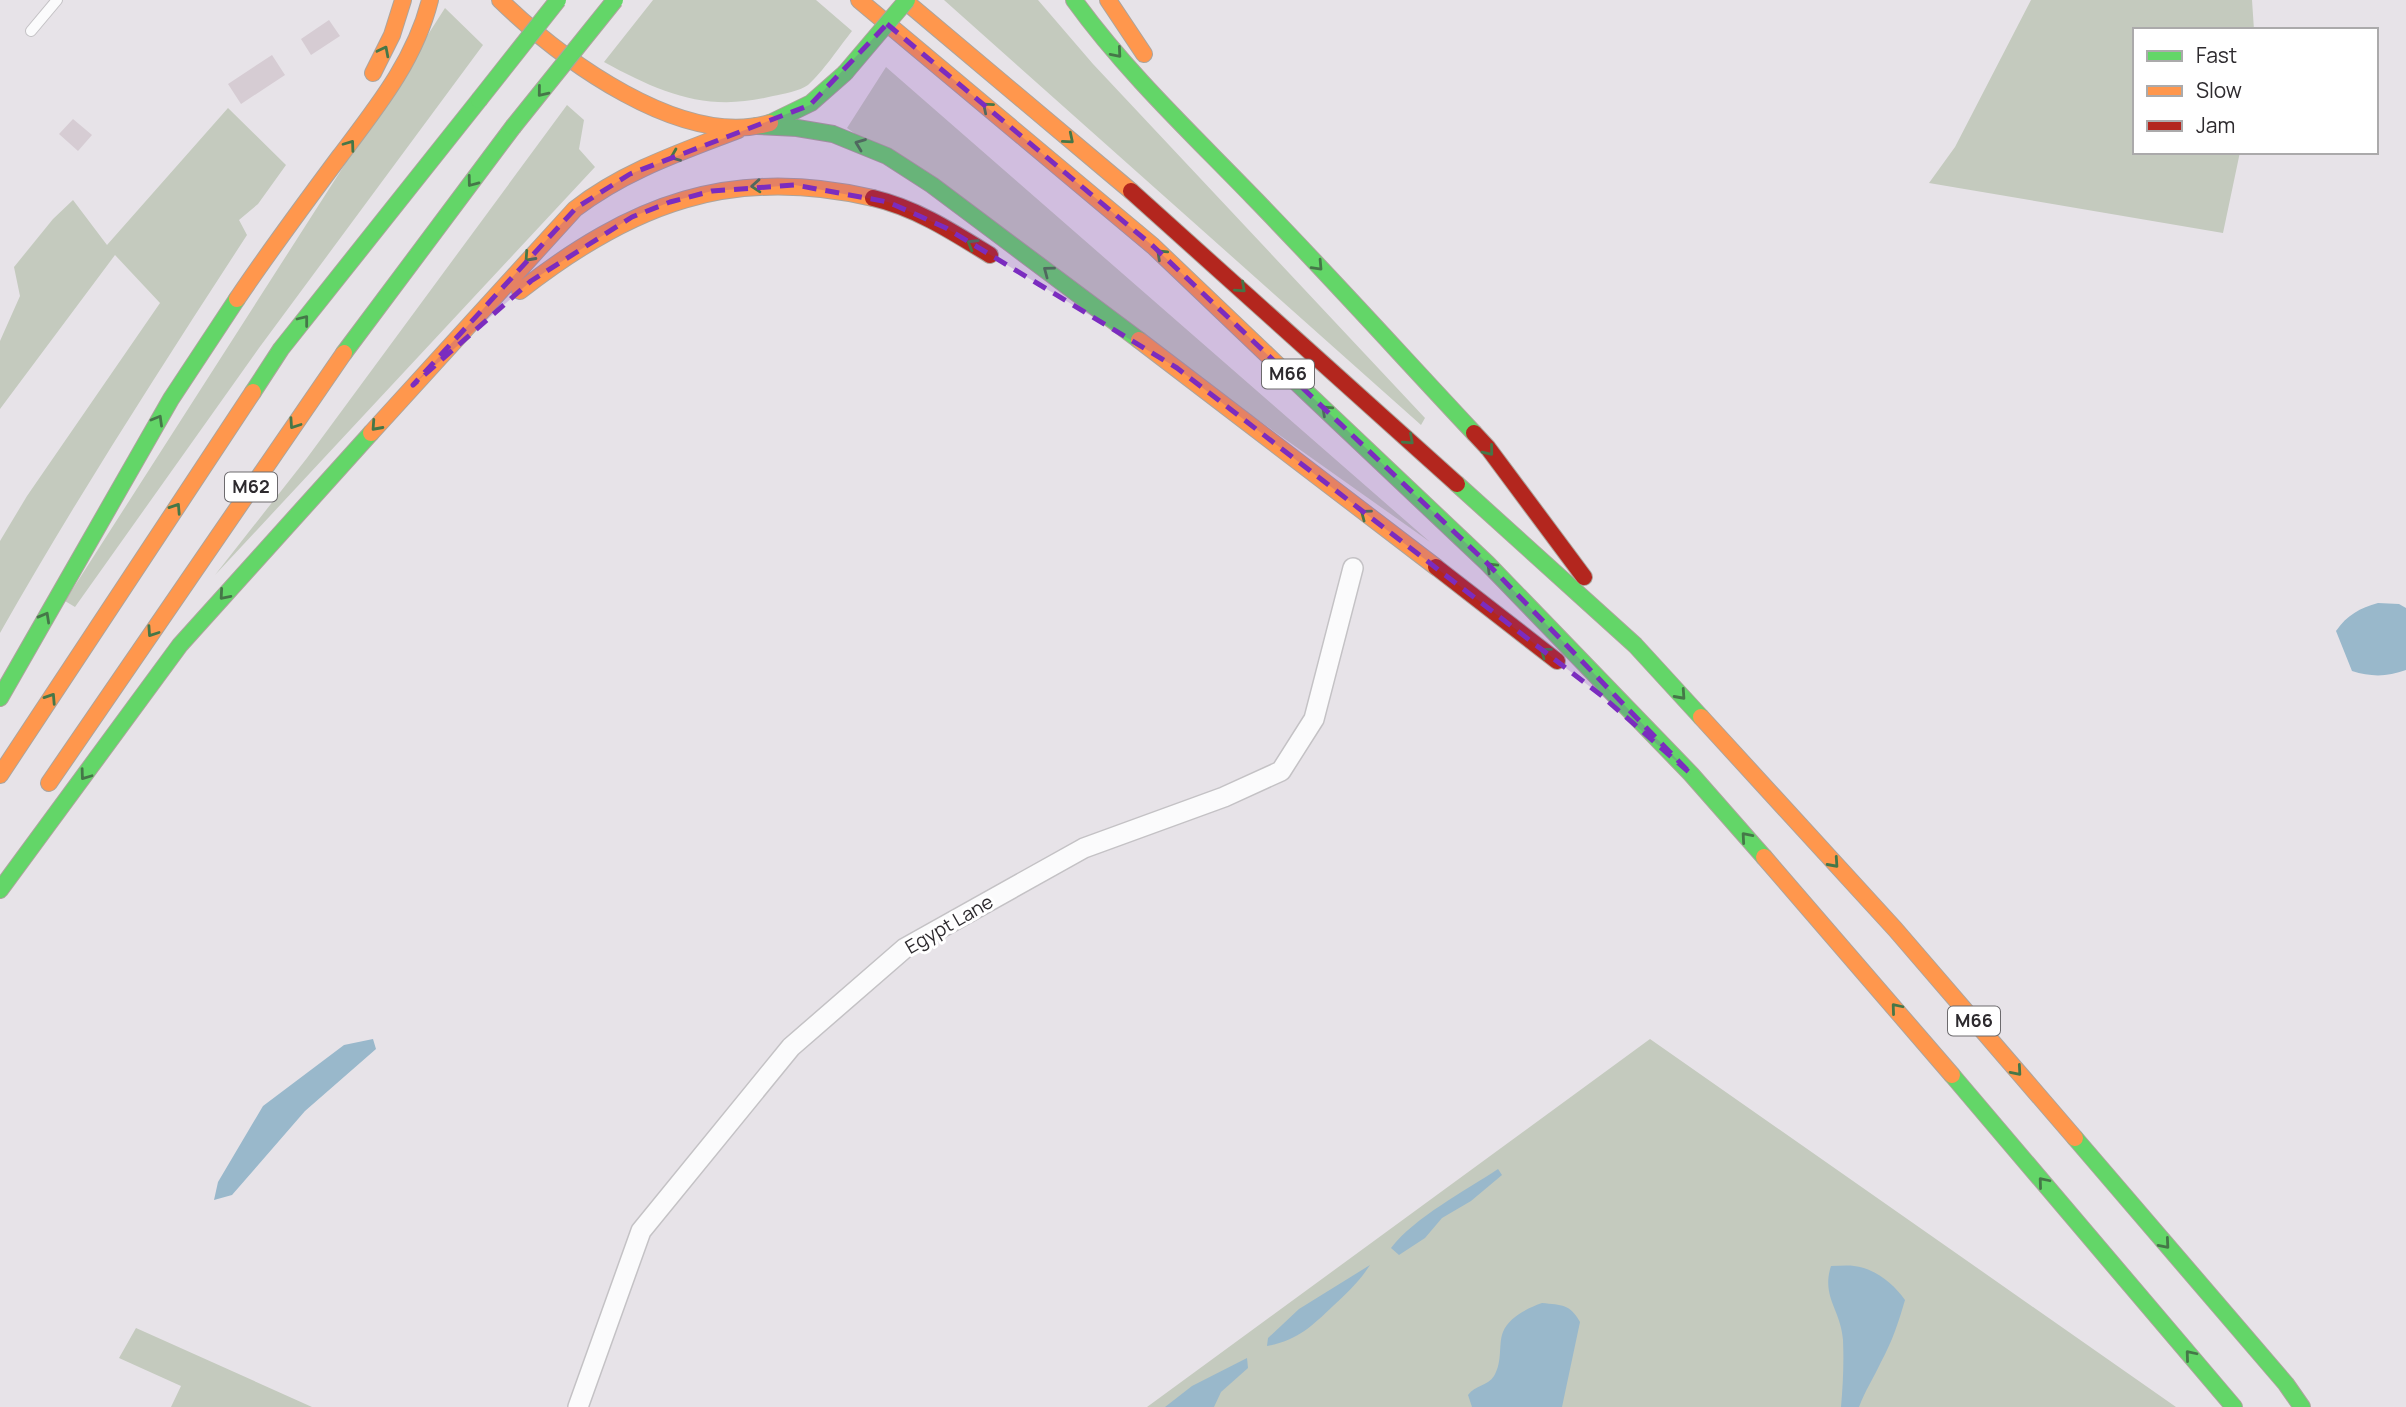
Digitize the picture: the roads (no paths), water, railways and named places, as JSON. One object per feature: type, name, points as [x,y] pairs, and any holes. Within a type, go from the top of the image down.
[{"type":"highway","points":[[368,83],[392,35],[403,0]]},
{"type":"highway","points":[[265,258],[388,92],[410,56],[424,25],[430,0]]},
{"type":"highway","points":[[500,0],[584,70],[613,89],[647,106],[690,121],[738,130]]},
{"type":"highway","name":"M62","points":[[0,775],[281,349],[558,0]]},
{"type":"highway","name":"M62","points":[[39,797],[329,373],[513,127],[615,0]]},
{"type":"highway","name":"M66","points":[[859,0],[1153,246],[1487,563],[1692,774],[1862,968],[2234,1407]]},
{"type":"highway","points":[[0,891],[180,645],[413,384],[576,208],[630,174],[738,130],[781,119],[810,105],[845,73],[906,0]]},
{"type":"highway","name":"M66","points":[[906,0],[1171,225],[1635,645],[1895,929],[2286,1384],[2302,1407]]},
{"type":"highway","points":[[1074,0],[1093,26],[1157,99],[1254,198]]},
{"type":"highway","points":[[1108,0],[1157,72]]},
{"type":"highway","points":[[1173,92],[1254,198]]},
{"type":"highway","points":[[0,698],[171,399],[265,258],[350,116]]},
{"type":"highway","points":[[757,126],[797,128],[833,134],[887,156],[932,185],[1177,368],[1602,696],[1692,774]]},
{"type":"highway","points":[[413,384],[531,281],[579,247],[632,217],[670,202],[712,191],[794,185],[851,193],[888,202],[946,228],[1004,263]]},
{"type":"highway","name":"M66","points":[[1254,198],[1488,448],[1635,645]]},
{"type":"highway","points":[[1038,284],[1177,368]]},
{"type":"street","name":"Egypt Lane","points":[[578,1407],[641,1231],[791,1047],[905,948],[1084,848],[1224,797],[1281,771],[1314,719],[1353,569]]},
{"type":"lane","points":[[32,31],[57,0]]},
{"type":"water","points":[[2378,603],[2399,604],[2406,608],[2406,670],[2379,675],[2352,671],[2336,631],[2354,613]]},
{"type":"water","points":[[373,1039],[376,1049],[305,1111],[232,1195],[214,1200],[218,1182],[263,1106],[344,1045]]},
{"type":"water","points":[[1498,1169],[1502,1175],[1471,1201],[1442,1218],[1425,1238],[1399,1255],[1391,1248],[1427,1215]]},
{"type":"water","points":[[1370,1265],[1353,1287],[1311,1326],[1296,1336],[1267,1346],[1268,1338],[1299,1309]]},
{"type":"water","points":[[1831,1266],[1861,1267],[1876,1273],[1905,1300],[1889,1347],[1859,1407],[1841,1407],[1843,1340],[1828,1286]]},
{"type":"water","points":[[1542,1303],[1565,1306],[1580,1322],[1562,1407],[1472,1407],[1468,1395],[1491,1379],[1497,1370],[1506,1327],[1520,1314]]},
{"type":"water","points":[[1247,1358],[1248,1368],[1221,1392],[1214,1407],[1165,1407],[1192,1386]]}]
